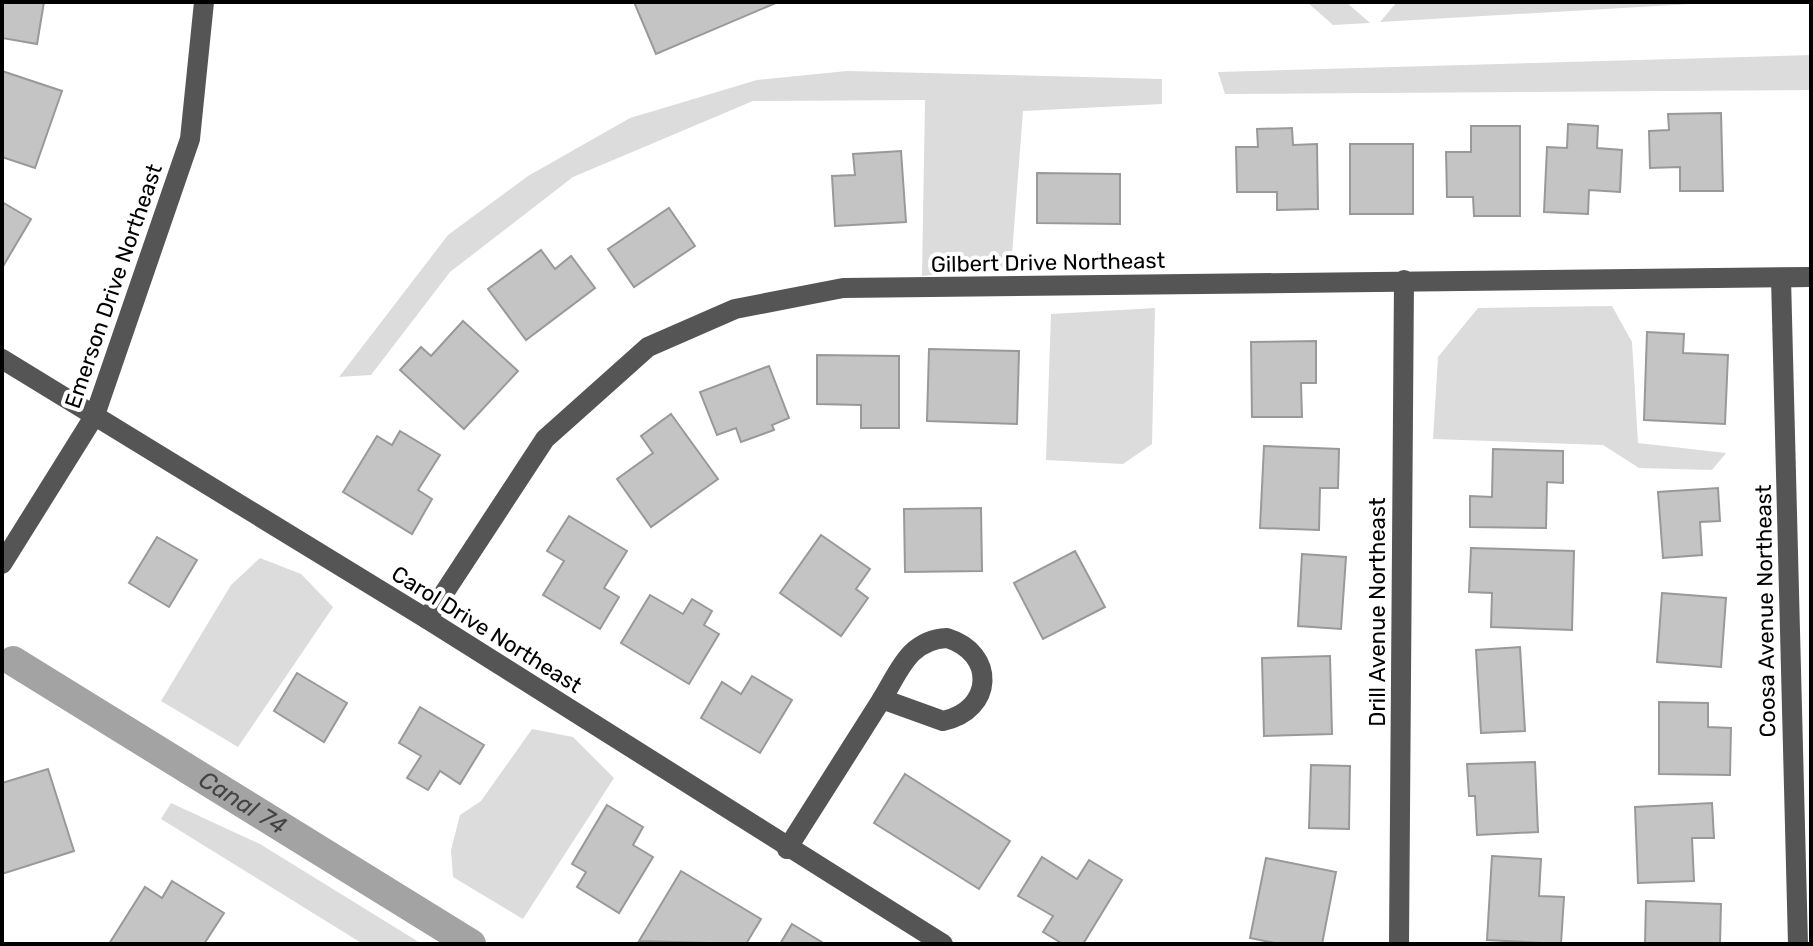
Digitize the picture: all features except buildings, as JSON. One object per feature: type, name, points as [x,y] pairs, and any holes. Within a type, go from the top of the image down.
[{"type":"street","name":"Emerson Drive Northeast","points":[[2,564],[95,415],[190,139],[204,2]]},
{"type":"street","name":"Gilbert Drive Northeast","points":[[427,619],[545,439],[648,347],[735,309],[843,288],[1811,277]]},
{"type":"street","name":"Coosa Avenue Northeast","points":[[1781,278],[1798,944]]},
{"type":"street","name":"Drill Avenue Northeast","points":[[1399,944],[1404,280]]},
{"type":"street","name":"Carol Drive Northeast","points":[[2,359],[427,619],[787,849],[943,944]]},
{"type":"street","points":[[787,849],[910,652],[920,643],[947,638],[960,642],[979,661],[983,674],[977,701],[957,718],[930,719],[882,699]]},
{"type":"shaded area","points":[[1307,2],[1346,2],[1370,23],[1333,25]]},
{"type":"shaded area","points":[[1397,2],[1725,2],[1380,22]]},
{"type":"shaded area","points":[[1811,55],[1811,90],[1225,94],[1218,72]]},
{"type":"shaded area","points":[[847,71],[1162,79],[1162,104],[1023,111],[1011,267],[922,276],[925,100],[753,101],[573,177],[450,272],[371,375],[339,377],[448,235],[528,176],[630,118],[757,80]]},
{"type":"shaded area","points":[[1612,306],[1632,342],[1638,443],[1726,453],[1712,470],[1639,468],[1603,445],[1433,439],[1438,357],[1478,308]]},
{"type":"shaded area","points":[[1155,308],[1152,444],[1123,464],[1046,460],[1051,314]]},
{"type":"shaded area","points":[[260,558],[301,574],[333,607],[238,747],[161,701],[231,585]]},
{"type":"shaded area","points":[[532,729],[573,737],[614,778],[523,919],[453,877],[451,850],[460,815],[481,801]]},
{"type":"shaded area","points":[[171,803],[260,844],[422,944],[363,944],[161,819]]},
{"type":"waterway","name":"Canal 74","points":[[13,661],[471,944]]}]
